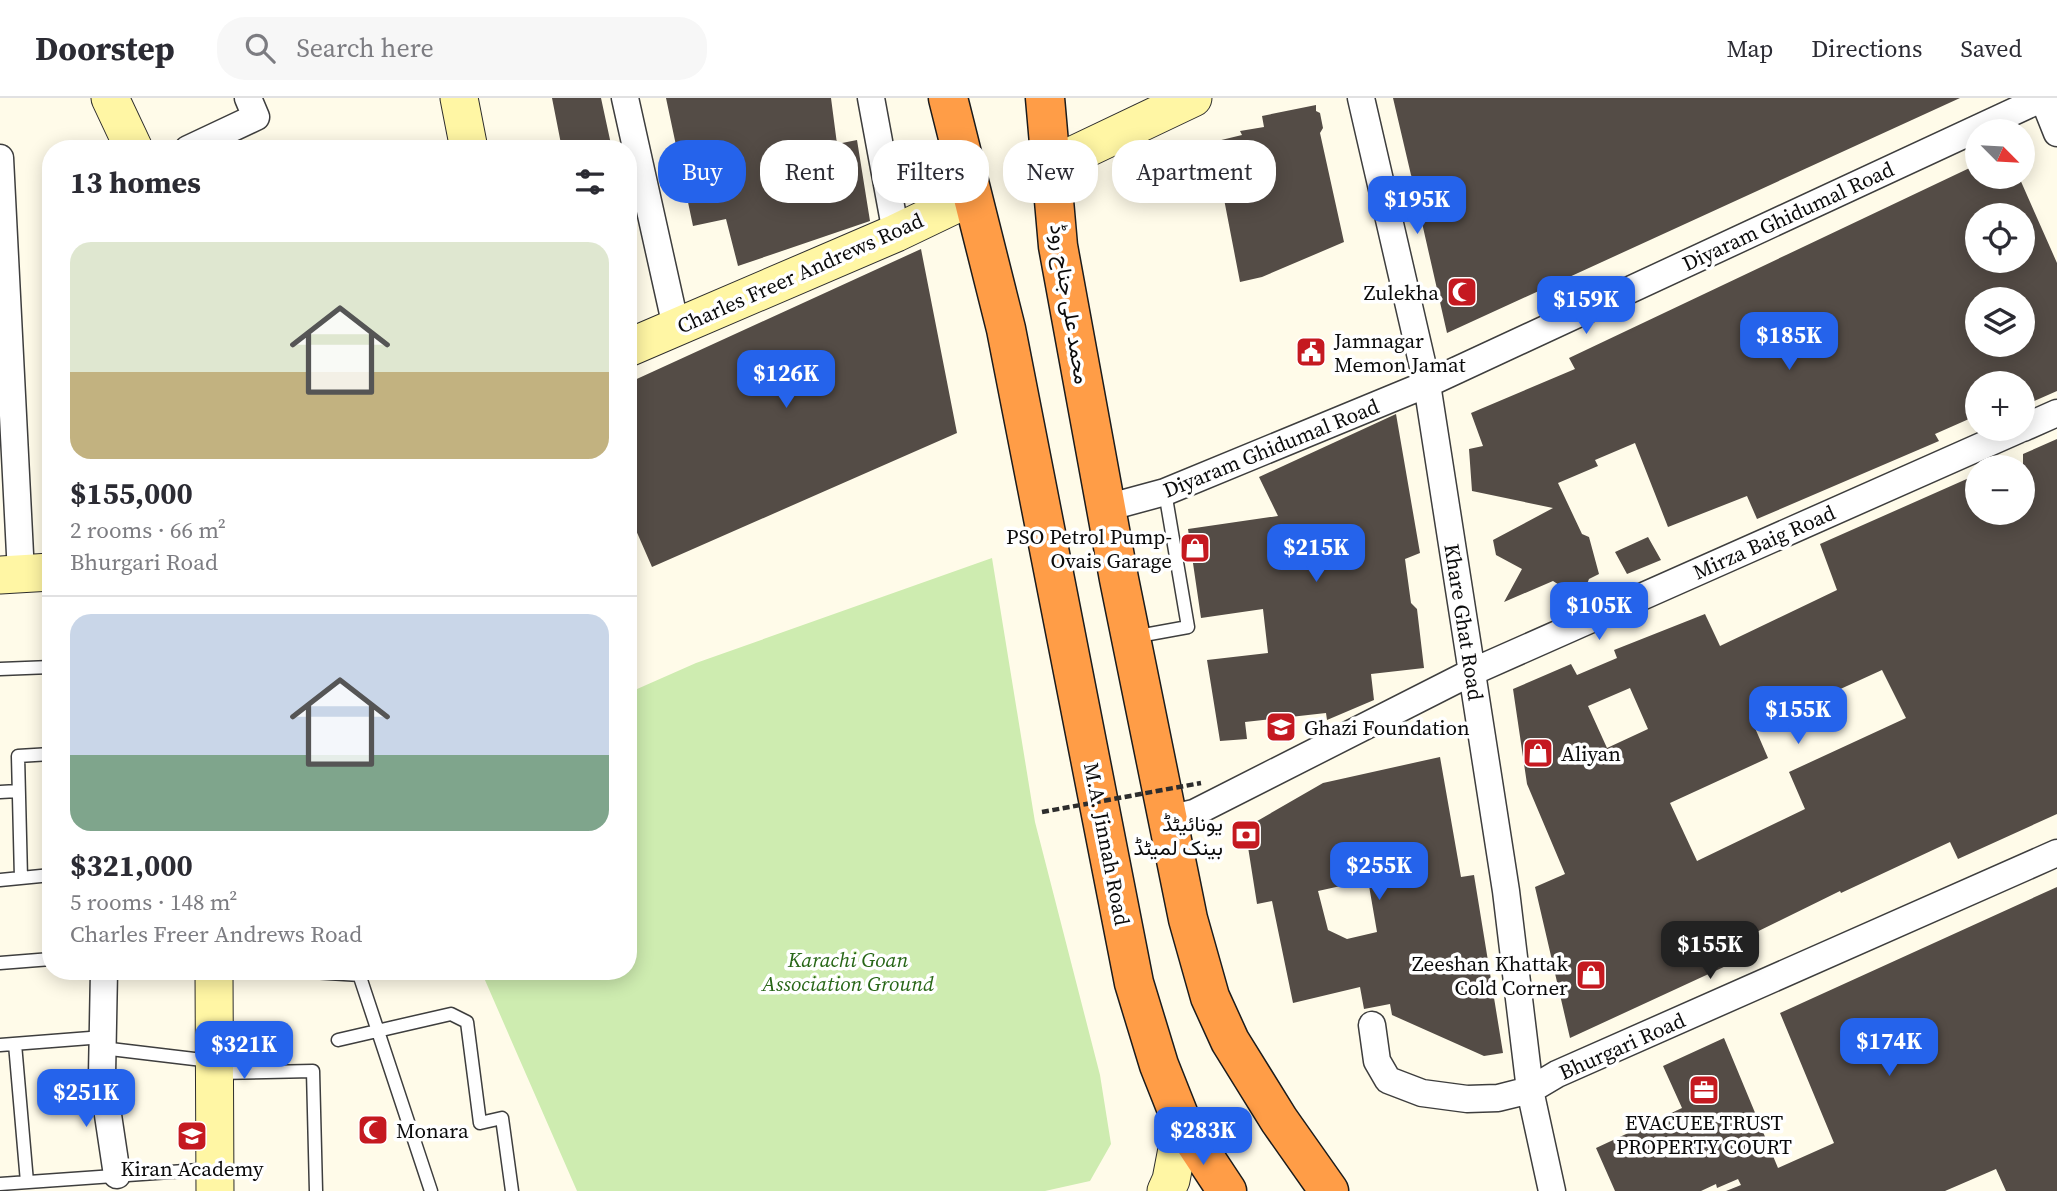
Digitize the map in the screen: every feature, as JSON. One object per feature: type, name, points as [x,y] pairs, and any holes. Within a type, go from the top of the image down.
[{"type":"highway","points":[[948,98],[958,140]]},
{"type":"highway","name":"محمد علی جناح روڈ","points":[[1045,98],[1049,140]]},
{"type":"highway","name":"M.A. Jinnah Road","points":[[973,203],[1006,329],[1134,983],[1159,1065],[1182,1123],[1227,1191]]},
{"type":"highway","name":"محمد علی جناح روڈ","points":[[1054,203],[1058,246],[1106,508]]},
{"type":"highway","points":[[1106,508],[1188,919],[1210,998],[1230,1041],[1329,1191]]},
{"type":"street","points":[[110,98],[130,140]]},
{"type":"street","points":[[207,140],[256,117],[248,98]]},
{"type":"street","points":[[459,98],[467,140]]},
{"type":"street","points":[[625,98],[634,140]]},
{"type":"street","points":[[871,98],[896,233]]},
{"type":"street","points":[[1098,144],[1194,98]]},
{"type":"street","name":"Khare Ghat Road","points":[[1360,98],[1427,384],[1506,891],[1530,1090],[1552,1191]]},
{"type":"street","points":[[2043,98],[2057,134]]},
{"type":"street","name":"Diyaram Ghidumal Road","points":[[1106,508],[1166,492],[1427,384],[2043,98]]},
{"type":"street","points":[[637,152],[676,327]]},
{"type":"street","points":[[0,158],[6,376],[24,573]]},
{"type":"street","name":"Charles Freer Andrews Road","points":[[637,344],[896,233],[958,203]]},
{"type":"street","name":"Mirza Baig Road","points":[[2035,422],[2057,412]]},
{"type":"street","name":"Mirza Baig Road","points":[[1168,819],[1194,813],[1472,672],[1993,441]]},
{"type":"street","name":"Bhurgari Road","points":[[1372,1025],[1377,1061],[1388,1080],[1422,1093],[1467,1099],[1498,1098],[1530,1090],[1557,1074],[2057,853]]},
{"type":"street","points":[[104,980],[102,1075],[117,1175]]},
{"type":"street","points":[[214,980],[215,1180]]},
{"type":"street","points":[[1166,1191],[1171,1180],[1182,1123]]},
{"type":"lane","points":[[1131,637],[1188,626],[1166,492]]},
{"type":"lane","points":[[0,669],[42,667]]},
{"type":"lane","points":[[21,878],[18,756],[42,755]]},
{"type":"lane","points":[[0,792],[19,791]]},
{"type":"lane","points":[[0,880],[42,876]]},
{"type":"lane","points":[[0,963],[42,960]]},
{"type":"lane","points":[[361,980],[431,1191]]},
{"type":"lane","points":[[338,1040],[451,1014],[467,1022],[480,1123],[502,1118],[512,1191]]},
{"type":"lane","points":[[0,1045],[102,1043],[215,1067],[313,1071],[316,1191]]},
{"type":"lane","points":[[15,1044],[27,1182]]},
{"type":"lane","points":[[0,1184],[117,1175],[215,1180]]},
{"type":"path","points":[[1042,812],[1200,783]]},
{"type":"green space","name":"Karachi Goan Association Ground","points":[[992,558],[1035,822],[1100,1075],[1111,1144],[1090,1181],[1045,1191],[577,1191],[485,980],[637,980],[637,689],[696,663]]},
{"type":"building","points":[[552,98],[601,98],[610,140],[560,140]]},
{"type":"building","points":[[666,98],[831,98],[836,140],[760,140],[760,203],[858,203],[858,146],[870,221],[738,266],[726,219],[693,226],[688,203],[746,203],[746,140],[675,140]]},
{"type":"building","points":[[1393,98],[1960,98],[1447,333],[1420,214],[1428,210],[1411,175]]},
{"type":"building","points":[[1316,105],[1316,111],[1320,113],[1323,128],[1320,133],[1344,242],[1262,277],[1240,282],[1225,203],[1276,203],[1276,140],[1221,140],[1242,135],[1240,131],[1264,127],[1262,116]]},
{"type":"building","points":[[1965,170],[1965,189],[2024,189],[2030,203],[1965,203],[1965,273],[2035,273],[2035,213],[2057,263],[2057,391],[2035,401],[2035,371],[1965,371],[1965,421],[1935,434],[1939,441],[1757,519],[1747,496],[1668,527],[1635,443],[1595,460],[1598,466],[1558,483],[1582,534],[1589,537],[1599,574],[1589,579],[1581,599],[1553,581],[1504,602],[1522,569],[1496,555],[1493,540],[1553,508],[1472,491],[1469,449],[1483,446],[1471,413],[1575,369],[1569,358]]},
{"type":"building","points":[[921,249],[957,433],[652,567],[637,533],[637,379]]},
{"type":"building","points":[[1396,414],[1420,553],[1405,559],[1411,603],[1417,609],[1424,668],[1371,674],[1374,700],[1327,720],[1326,713],[1245,722],[1247,739],[1220,741],[1207,660],[1268,653],[1263,609],[1201,618],[1188,529],[1278,516],[1259,477]]},
{"type":"building","points":[[2057,439],[2057,814],[1958,859],[1950,842],[1841,893],[1840,891],[1734,943],[1741,959],[1570,1038],[1535,887],[1565,874],[1527,784],[1513,689],[1571,664],[1577,675],[1617,658],[1614,650],[1705,614],[1720,646],[1837,590],[1820,544],[1965,480],[1965,525],[2035,525],[2035,455],[2023,455]],"holes":[[[1882,670],[1906,718],[1789,772],[1805,809],[1697,861],[1670,803],[1768,758],[1755,728]],[[1630,688],[1648,729],[1607,748],[1588,706]]]},
{"type":"building","points":[[1648,537],[1661,560],[1627,574],[1615,552]]},
{"type":"building","points":[[1440,757],[1461,877],[1474,875],[1503,1053],[1484,1056],[1392,1015],[1390,1004],[1364,1009],[1360,987],[1293,1003],[1272,901],[1257,904],[1245,828],[1323,783]],"holes":[[[1368,880],[1377,932],[1347,939],[1328,930],[1318,891]]]},
{"type":"building","points":[[2057,887],[2057,1191],[2006,1191],[1996,1169],[1945,1191],[1726,1191],[1741,1185],[1738,1179],[1701,1191],[1615,1191],[1596,1148],[1682,1108],[1663,1066],[1724,1038],[1778,1168],[1834,1143],[1780,1013]]},
{"type":"place","name":"Zulekha","points":[[1462,292]]},
{"type":"place","name":"Jamnagar Memon Jamat","points":[[1311,352]]},
{"type":"place","name":"PSO Petrol Pump- Ovais Garage","points":[[1195,548]]},
{"type":"place","name":"Ghazi Foundation","points":[[1281,727]]},
{"type":"place","name":"Aliyan","points":[[1538,753]]},
{"type":"place","name":"یونائیٹڈ بینک لمیٹڈ","points":[[1246,835]]},
{"type":"place","name":"Zeeshan Khattak Cold Corner","points":[[1591,975]]},
{"type":"place","name":"EVACUEE TRUST PROPERTY COURT","points":[[1704,1090]]},
{"type":"place","name":"Monara","points":[[373,1130]]},
{"type":"place","name":"Kiran Academy","points":[[192,1136]]}]
